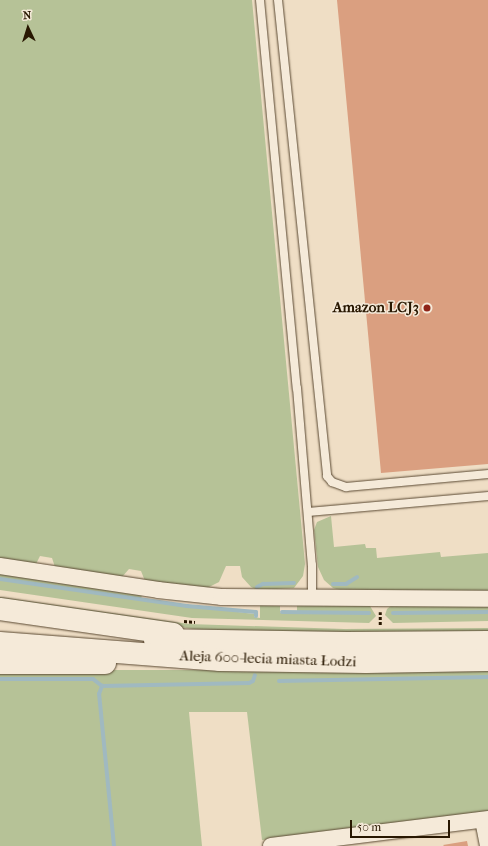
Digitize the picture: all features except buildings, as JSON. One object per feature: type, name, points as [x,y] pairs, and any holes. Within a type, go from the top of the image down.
[{"type":"main road","points":[[0,609],[219,650]]},
{"type":"main road","name":"Aleja 600-lecia miasta Łodzi","points":[[0,628],[167,641],[219,650],[347,643],[488,642]]},
{"type":"main road","name":"Aleja 600-lecia miasta Łodzi","points":[[0,643],[219,650],[366,662],[488,660]]},
{"type":"main road","points":[[0,663],[160,663],[219,650]]},
{"type":"street","points":[[0,566],[198,595],[312,598],[488,599]]},
{"type":"street","points":[[271,846],[331,843],[485,820],[488,846]]},
{"type":"lane","points":[[260,0],[308,512],[312,598]]},
{"type":"lane","points":[[278,0],[324,464],[327,476],[332,482],[346,487],[488,474]]},
{"type":"lane","points":[[308,512],[488,496]]},
{"type":"path","points":[[177,620],[202,622]]},
{"type":"path","points":[[372,626],[388,626]]},
{"type":"green space","points":[[0,0],[252,0],[305,564],[303,576],[294,588],[258,590],[251,587],[242,577],[240,566],[226,566],[219,582],[207,588],[145,581],[141,571],[129,569],[122,577],[55,567],[52,558],[40,556],[36,564],[0,559]]},
{"type":"green space","points":[[331,516],[334,547],[365,544],[366,548],[376,548],[377,558],[440,552],[441,557],[488,553],[488,591],[343,591],[333,588],[324,580],[318,567],[314,530],[317,522]]},
{"type":"green space","points":[[0,573],[142,594],[141,600],[254,614],[254,617],[260,618],[260,605],[280,606],[280,613],[297,614],[297,605],[370,606],[376,616],[369,623],[192,618],[0,590]]},
{"type":"green space","points":[[0,597],[189,624],[344,629],[488,628],[488,632],[387,634],[201,630],[0,601]]},
{"type":"green space","points":[[392,605],[488,605],[488,621],[393,623],[385,615],[387,609]]},
{"type":"green space","points":[[0,670],[488,670],[488,812],[426,822],[262,840],[247,712],[189,712],[202,846],[0,846]]},
{"type":"waterway","points":[[333,584],[346,584],[357,577]]},
{"type":"waterway","points":[[0,579],[187,606],[256,612],[256,616]]},
{"type":"waterway","points":[[257,587],[263,584],[294,583]]},
{"type":"waterway","points":[[282,612],[369,613]]},
{"type":"waterway","points":[[393,613],[488,612]]},
{"type":"waterway","points":[[114,846],[99,694],[102,686],[249,683],[253,681],[255,675]]},
{"type":"waterway","points":[[279,681],[488,677]]},
{"type":"waterway","points":[[0,679],[93,679],[102,686]]},
{"type":"place","name":"Amazon LCJ3","points":[[427,308]]}]
